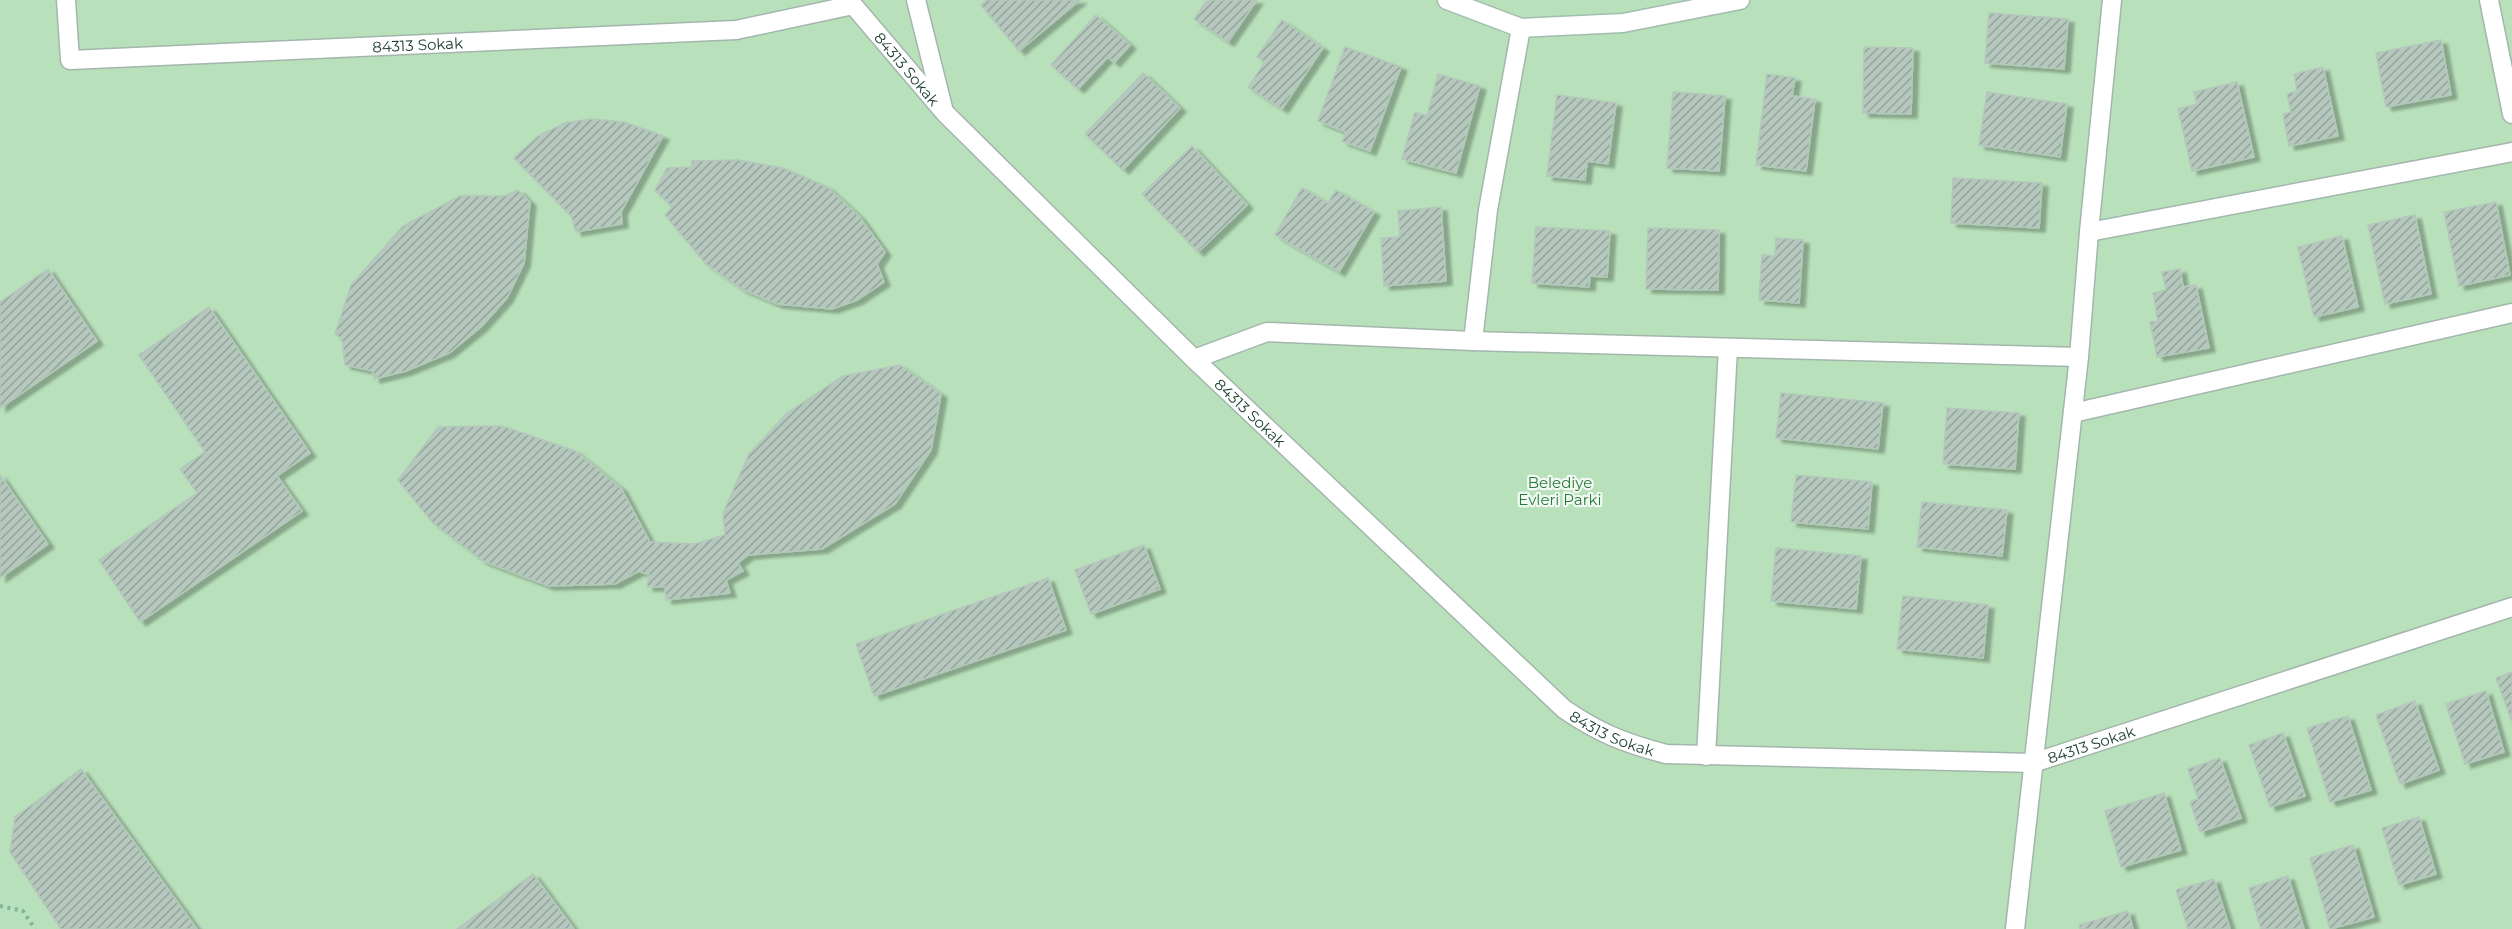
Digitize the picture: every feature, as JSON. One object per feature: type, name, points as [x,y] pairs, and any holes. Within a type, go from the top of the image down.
[{"type":"street","name":"84313 Sokak","points":[[66,0],[70,60],[736,30],[851,3],[945,112],[1194,359],[1564,709],[1592,728],[1625,743],[1666,754],[2033,763],[2512,607]]},
{"type":"street","points":[[915,0],[945,112]]},
{"type":"street","points":[[1447,0],[1521,28],[1623,23],[1740,0]]},
{"type":"street","points":[[2014,929],[2079,357],[2112,0]]},
{"type":"street","points":[[2489,0],[2512,114]]},
{"type":"street","points":[[1473,341],[1488,210],[1521,28]]},
{"type":"street","points":[[2089,232],[2512,152]]},
{"type":"street","points":[[2073,413],[2512,313]]},
{"type":"street","points":[[1194,359],[1267,332],[1473,341],[2079,357]]},
{"type":"street","points":[[1706,756],[1728,348]]},
{"type":"path","points":[[0,906],[23,911],[35,929]]},
{"type":"green space","name":"Belediye Evleri Parki","points":[[0,0],[2512,0],[2512,929],[0,929]]},
{"type":"building","points":[[987,0],[1080,0],[1019,51],[981,5]]},
{"type":"building","points":[[1207,0],[1257,0],[1228,42],[1194,19]]},
{"type":"building","points":[[1989,13],[2068,19],[2064,69],[1985,63]]},
{"type":"building","points":[[1096,15],[1130,45],[1114,63],[1108,57],[1078,89],[1051,65]]},
{"type":"building","points":[[1282,20],[1323,48],[1282,109],[1248,87],[1265,62],[1257,57]]},
{"type":"building","points":[[2441,40],[2451,95],[2386,107],[2376,53]]},
{"type":"building","points":[[1345,47],[1401,67],[1370,151],[1342,141],[1346,132],[1318,121]]},
{"type":"building","points":[[1864,47],[1913,48],[1911,114],[1863,113]]},
{"type":"building","points":[[2323,67],[2338,136],[2289,146],[2283,114],[2291,112],[2287,94],[2297,91],[2294,74]]},
{"type":"building","points":[[1143,73],[1180,108],[1123,170],[1085,134]]},
{"type":"building","points":[[1438,74],[1480,86],[1456,173],[1402,159],[1415,112],[1427,116]]},
{"type":"building","points":[[1767,74],[1795,78],[1792,96],[1815,99],[1806,171],[1756,165]]},
{"type":"building","points":[[2237,82],[2254,157],[2192,171],[2178,109],[2197,104],[2194,92]]},
{"type":"building","points":[[1673,92],[1725,96],[1719,171],[1667,168]]},
{"type":"building","points":[[1987,92],[2067,104],[2060,157],[1979,145]]},
{"type":"building","points":[[1557,95],[1616,103],[1608,164],[1587,161],[1585,180],[1547,176]]},
{"type":"building","points":[[590,119],[624,122],[663,136],[621,212],[622,224],[576,232],[571,216],[514,158],[538,136],[565,123]]},
{"type":"building","points":[[1192,146],[1247,205],[1198,252],[1142,194]]},
{"type":"building","points":[[738,160],[783,168],[827,187],[859,216],[885,252],[877,264],[884,282],[857,300],[832,309],[777,304],[742,289],[706,264],[665,215],[672,207],[655,190],[667,168],[692,167],[692,161]]},
{"type":"building","points":[[1953,178],[2042,183],[2039,228],[1951,223]]},
{"type":"building","points":[[1302,188],[1328,203],[1336,190],[1374,212],[1339,272],[1275,235]]},
{"type":"building","points":[[518,190],[530,202],[524,263],[507,298],[481,327],[449,353],[406,371],[374,379],[373,371],[345,365],[342,339],[335,334],[351,285],[403,226],[460,196],[505,196]]},
{"type":"building","points":[[2496,202],[2510,275],[2459,286],[2444,212]]},
{"type":"building","points":[[1441,207],[1446,281],[1384,286],[1381,238],[1400,237],[1398,211]]},
{"type":"building","points":[[2415,215],[2431,294],[2385,304],[2368,225]]},
{"type":"building","points":[[1536,227],[1610,231],[1607,277],[1590,276],[1589,287],[1532,283]]},
{"type":"building","points":[[1648,228],[1719,230],[1718,290],[1646,289]]},
{"type":"building","points":[[2342,236],[2358,307],[2314,317],[2298,247]]},
{"type":"building","points":[[1776,238],[1803,240],[1799,303],[1759,300],[1762,255],[1775,256]]},
{"type":"building","points":[[48,269],[97,341],[0,408],[0,302]]},
{"type":"building","points":[[2180,269],[2183,287],[2196,285],[2209,348],[2157,357],[2150,322],[2158,321],[2153,293],[2166,290],[2162,272]]},
{"type":"building","points":[[209,307],[310,453],[277,476],[302,511],[140,622],[99,560],[197,493],[180,469],[205,452],[139,355]]},
{"type":"building","points":[[900,365],[941,394],[931,450],[895,504],[822,549],[748,555],[738,563],[743,571],[726,580],[730,593],[666,600],[665,587],[647,587],[649,575],[639,571],[615,584],[549,586],[483,561],[433,523],[398,480],[438,427],[502,426],[575,451],[621,488],[650,542],[694,544],[725,535],[723,513],[749,454],[787,413],[843,376]]},
{"type":"building","points":[[1781,393],[1883,403],[1878,449],[1776,438]]},
{"type":"building","points":[[1947,408],[2019,413],[2015,469],[1943,464]]},
{"type":"building","points":[[0,475],[48,544],[0,578]]},
{"type":"building","points":[[1796,475],[1872,482],[1868,529],[1791,522]]},
{"type":"building","points":[[1922,502],[2007,510],[2002,556],[1917,547]]},
{"type":"building","points":[[1144,545],[1160,589],[1091,614],[1075,570]]},
{"type":"building","points":[[1776,548],[1861,556],[1856,609],[1771,601]]},
{"type":"building","points":[[1048,578],[1066,630],[874,696],[856,644]]},
{"type":"building","points":[[1903,596],[1988,605],[1983,658],[1897,649]]},
{"type":"building","points":[[2512,672],[2512,722],[2496,678]]},
{"type":"building","points":[[2486,691],[2504,752],[2465,764],[2446,704]]},
{"type":"building","points":[[2415,701],[2439,770],[2400,784],[2376,715]]},
{"type":"building","points":[[2348,716],[2371,790],[2330,802],[2307,728]]},
{"type":"building","points":[[2283,733],[2305,796],[2270,807],[2249,745]]},
{"type":"building","points":[[2220,758],[2241,818],[2200,832],[2190,802],[2198,799],[2188,769]]},
{"type":"building","points":[[81,769],[197,929],[61,929],[10,852],[15,817]]},
{"type":"building","points":[[2164,793],[2181,850],[2121,867],[2105,811]]},
{"type":"building","points":[[2419,817],[2436,874],[2399,885],[2382,828]]},
{"type":"building","points":[[2353,845],[2374,917],[2330,929],[2310,858]]},
{"type":"building","points":[[533,874],[574,929],[457,929]]},
{"type":"building","points":[[2288,876],[2304,929],[2261,929],[2249,888]]},
{"type":"building","points":[[2214,879],[2230,929],[2188,929],[2176,890]]},
{"type":"building","points":[[2128,911],[2133,929],[2080,929],[2079,925]]}]
